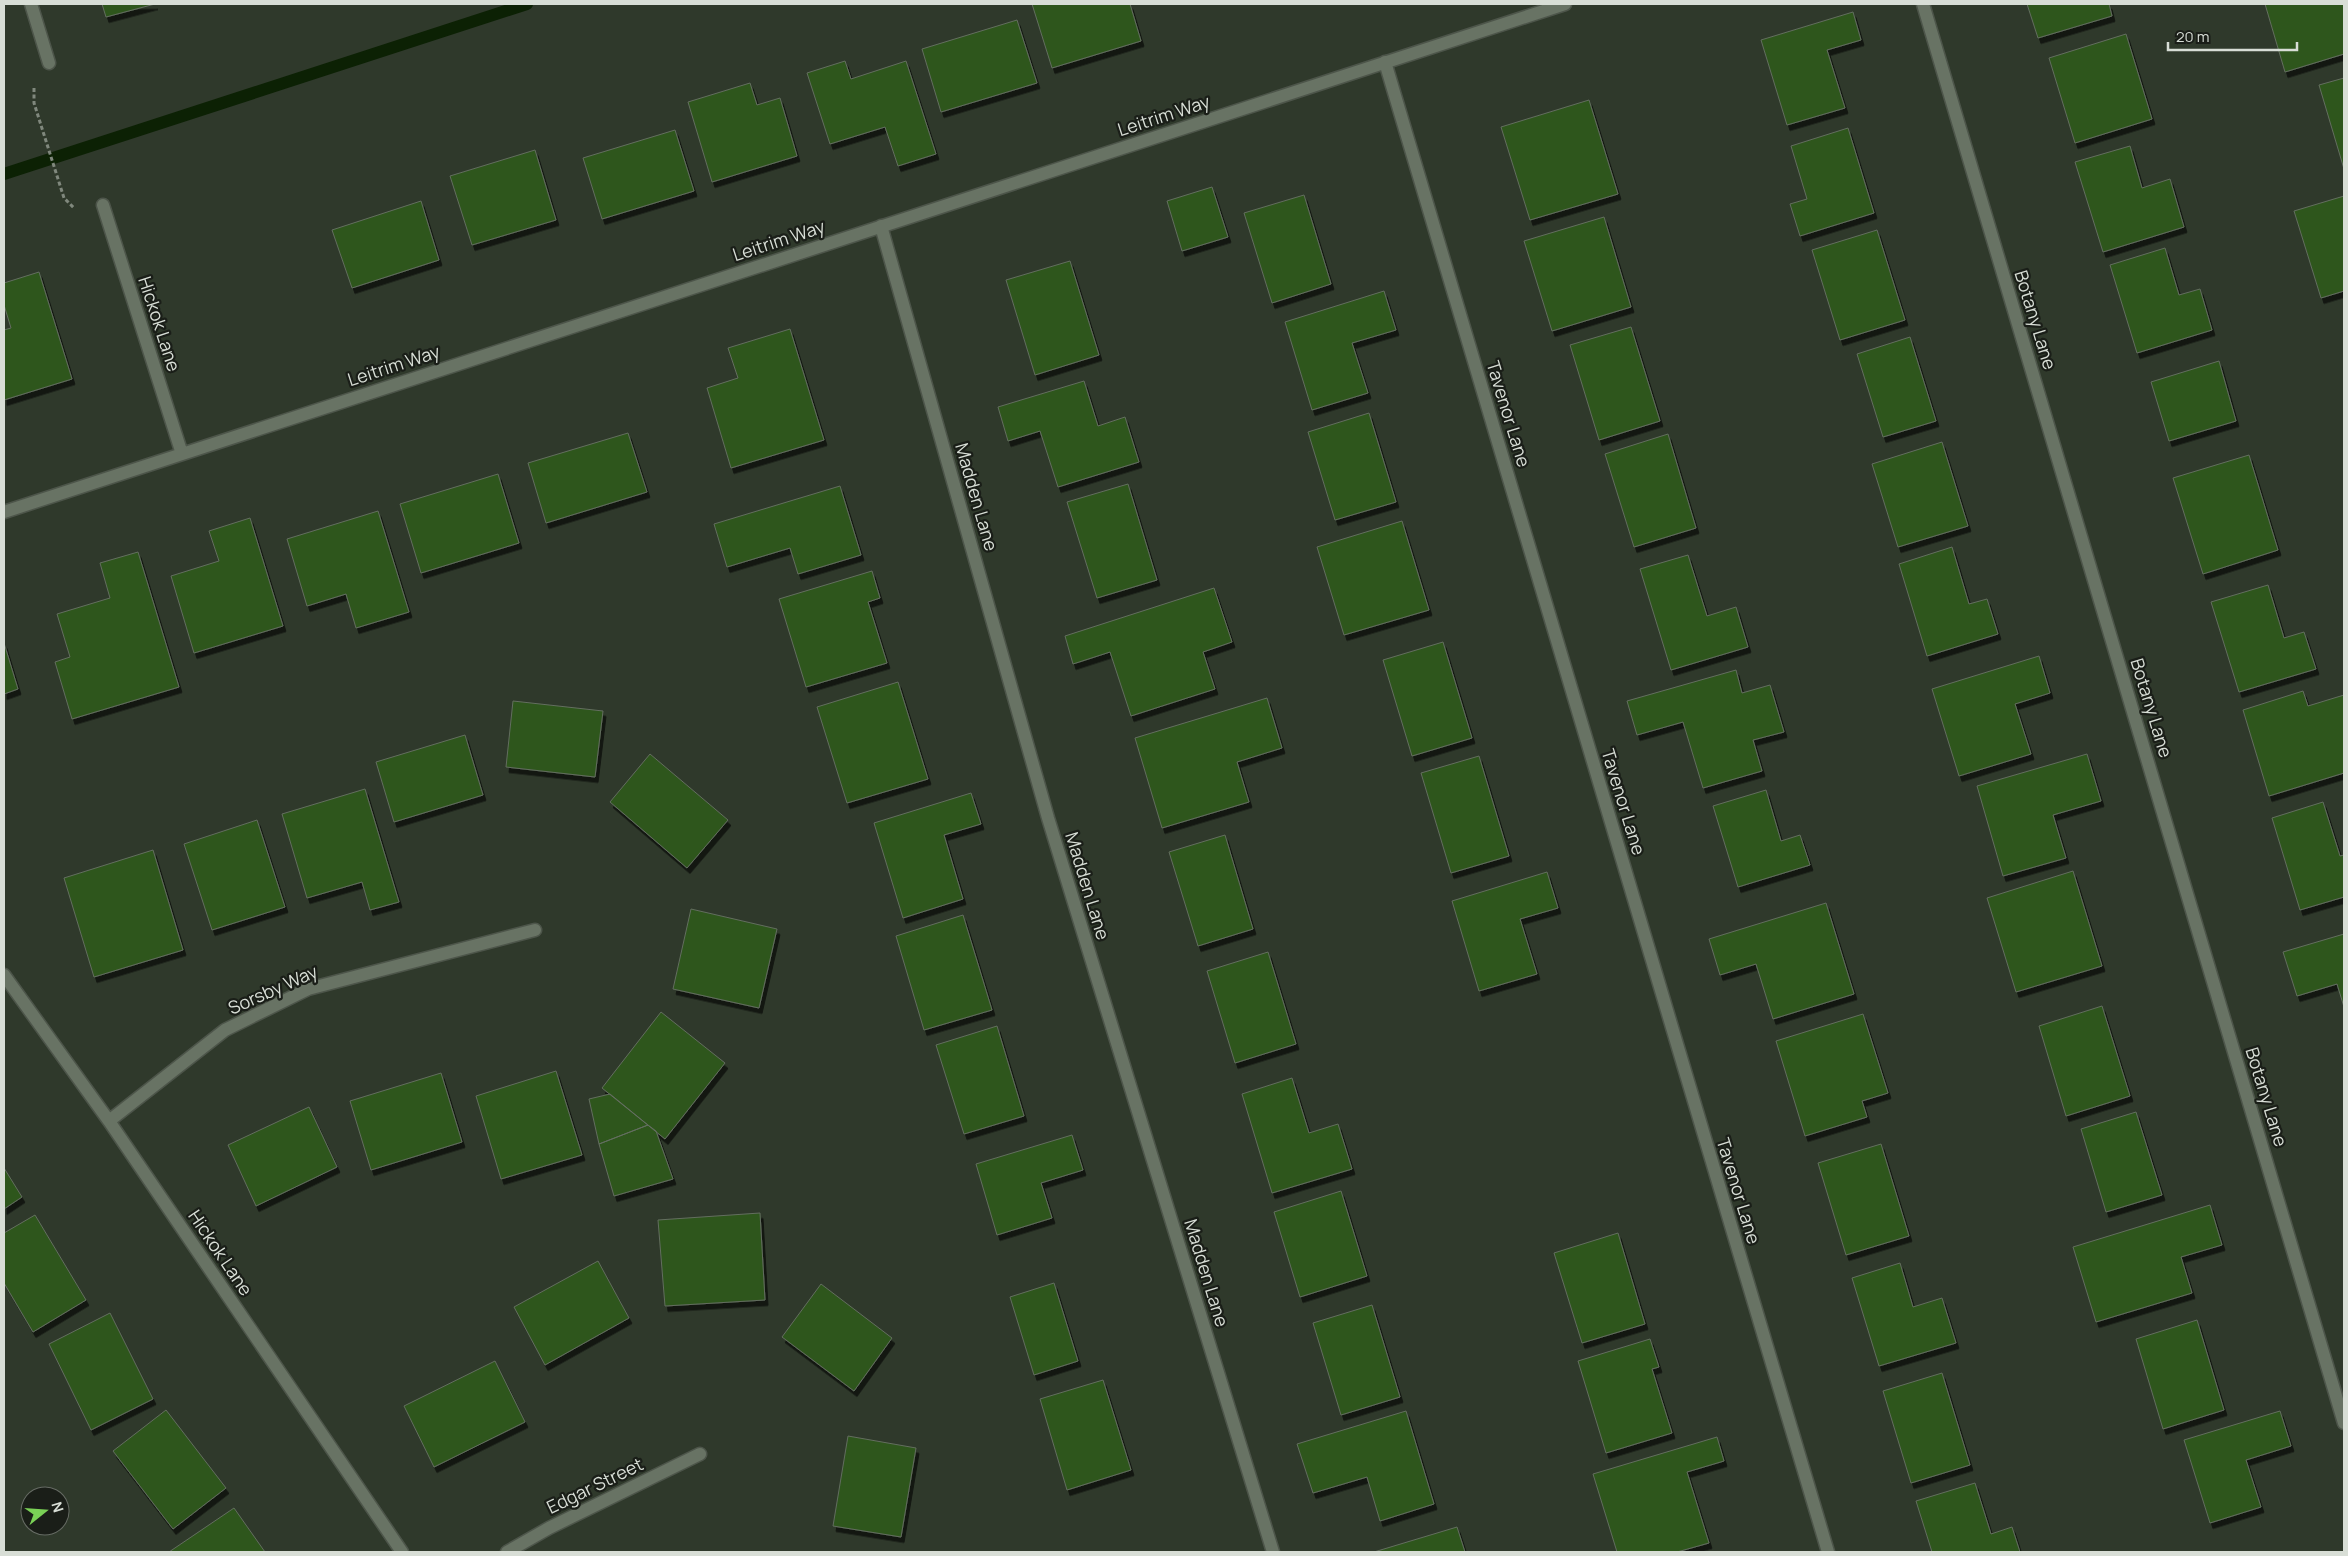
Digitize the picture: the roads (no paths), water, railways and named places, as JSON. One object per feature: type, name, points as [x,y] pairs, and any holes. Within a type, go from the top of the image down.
[{"type":"street","points":[[31,4],[49,63]]},
{"type":"street","name":"Leitrim Way","points":[[4,512],[1565,4]]},
{"type":"street","name":"Botany Lane","points":[[1923,4],[2344,1423]]},
{"type":"street","name":"Tavenor Lane","points":[[1385,62],[1828,1552]]},
{"type":"street","name":"Hickok Lane","points":[[103,205],[182,454]]},
{"type":"street","name":"Madden Lane","points":[[881,226],[1048,818],[1273,1552]]},
{"type":"street","name":"Sorsby Way","points":[[109,1121],[225,1030],[308,989],[535,930]]},
{"type":"street","name":"Hickok Lane","points":[[4,975],[109,1121],[402,1552]]},
{"type":"street","name":"Edgar Street","points":[[506,1552],[549,1528],[700,1454]]},
{"type":"waterway","points":[[4,174],[527,4]]}]
